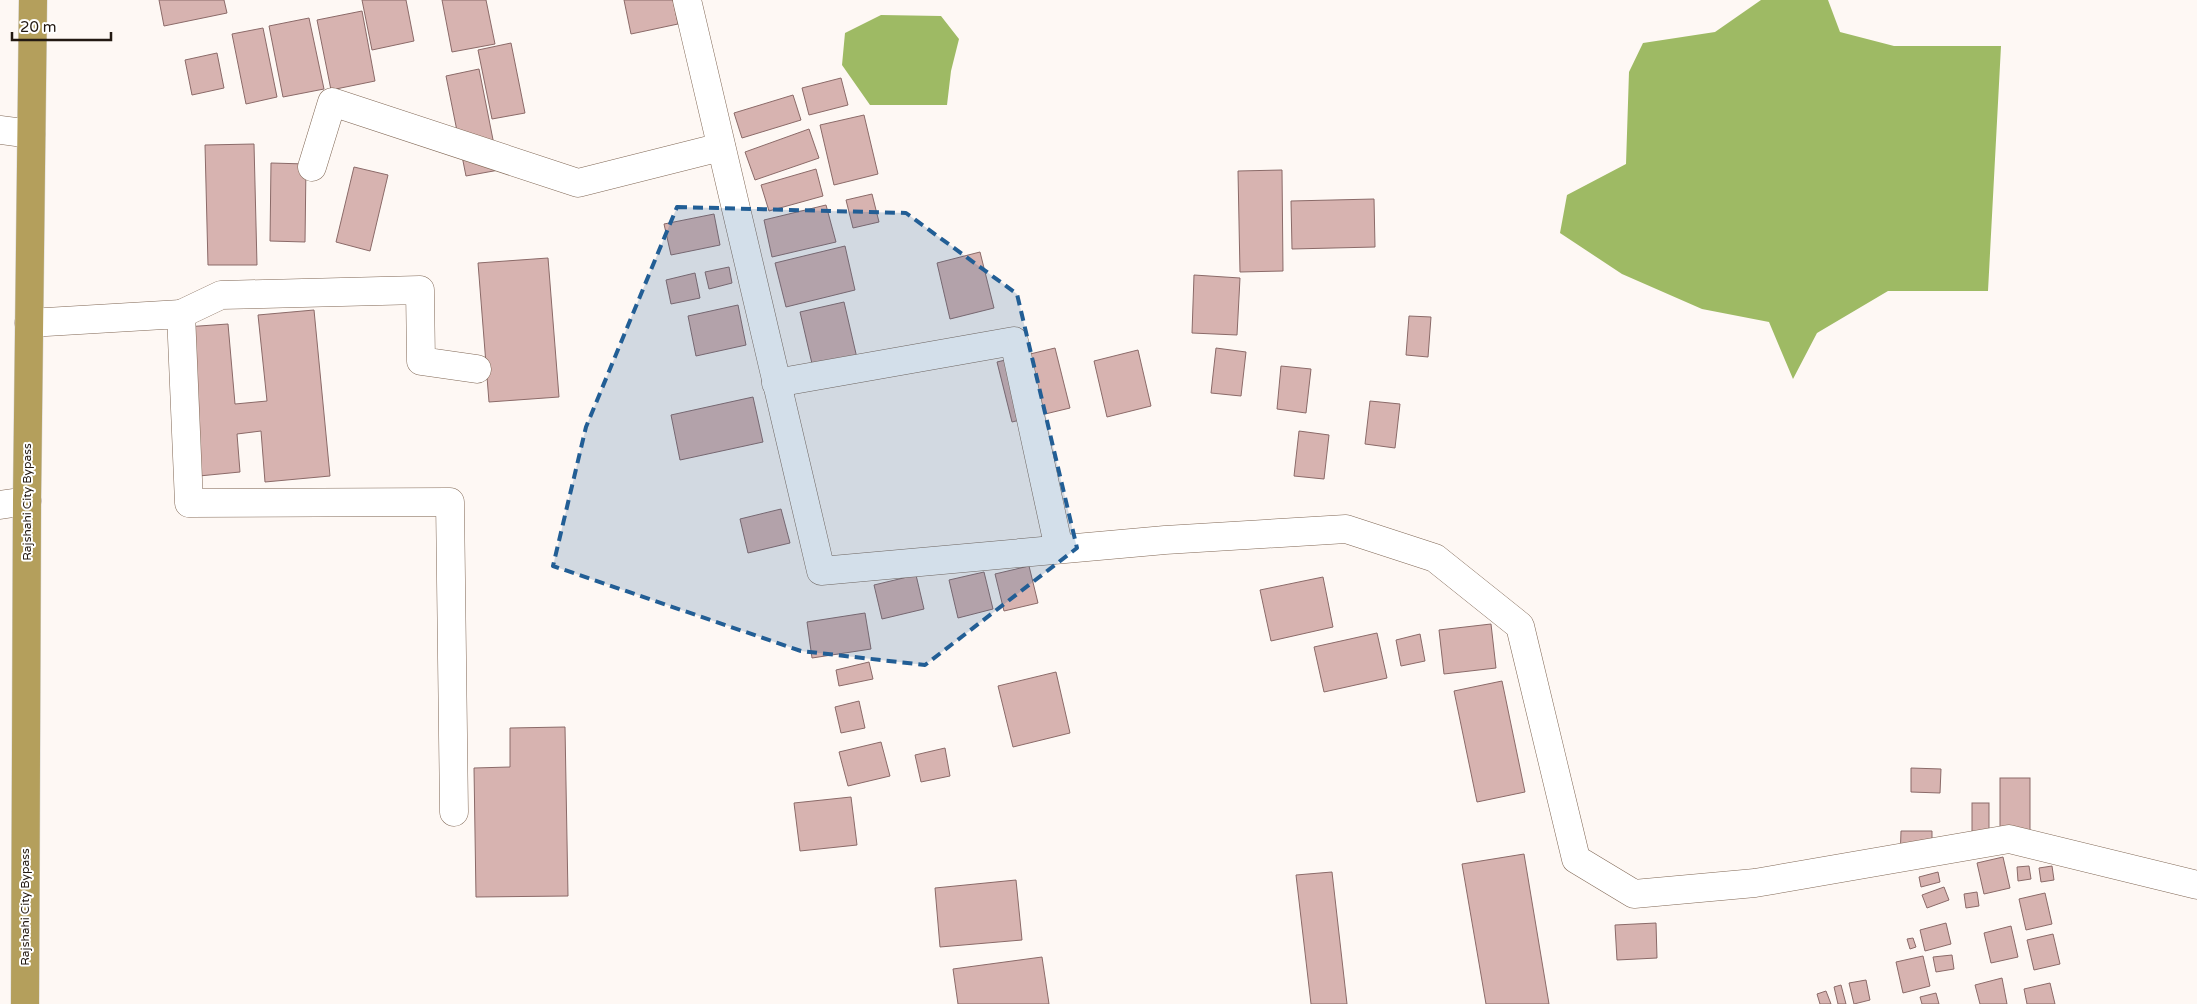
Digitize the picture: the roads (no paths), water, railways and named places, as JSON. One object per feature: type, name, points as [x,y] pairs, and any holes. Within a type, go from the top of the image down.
[{"type":"highway","name":"Rajshahi City Bypass","points":[[25,1004],[27,501],[33,0]]},
{"type":"street","points":[[687,0],[821,571],[1165,540],[1346,529],[1435,558],[1520,626],[1576,859],[1634,894],[1755,883],[2009,840],[2197,885]]},
{"type":"street","points":[[312,167],[332,102],[578,183],[721,147]]},
{"type":"street","points":[[0,130],[31,134]]},
{"type":"street","points":[[29,323],[180,314],[221,294],[420,290],[421,361],[477,369]]},
{"type":"street","points":[[180,314],[189,503],[450,502],[454,812]]},
{"type":"street","points":[[776,384],[1014,341],[1059,549]]},
{"type":"street","points":[[0,505],[27,501]]}]
